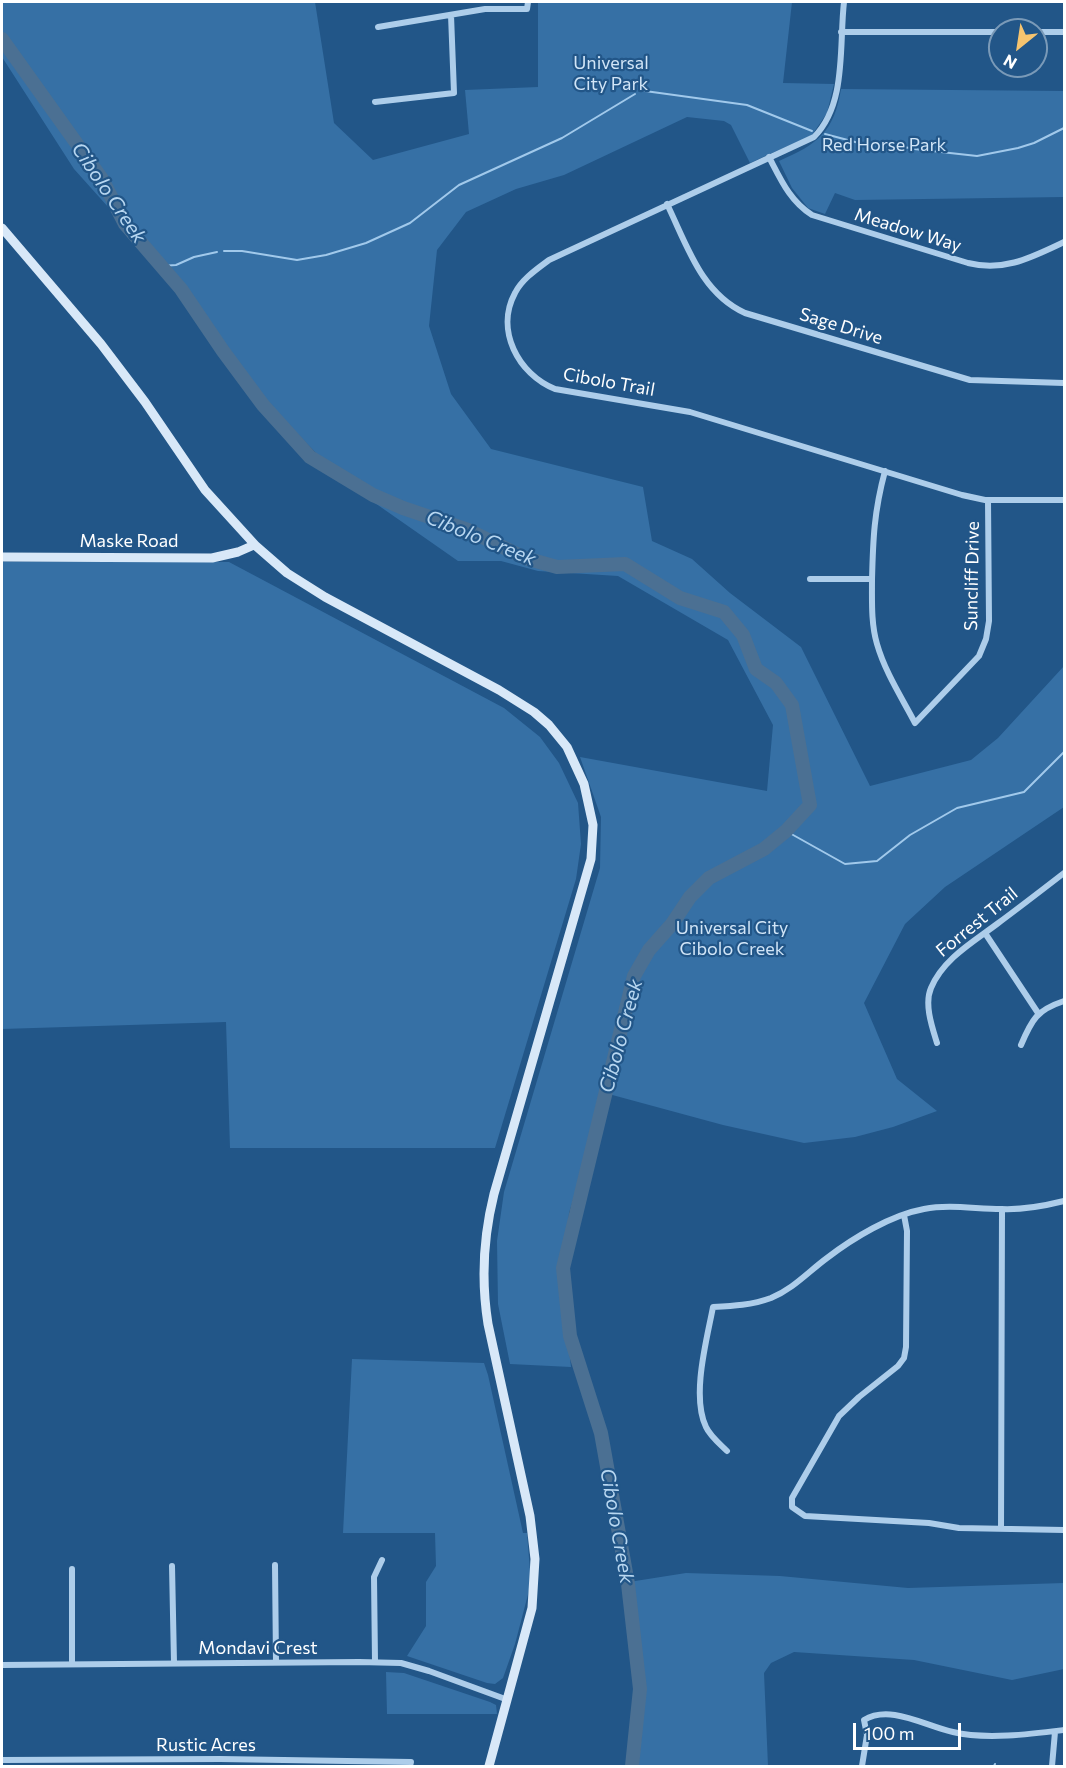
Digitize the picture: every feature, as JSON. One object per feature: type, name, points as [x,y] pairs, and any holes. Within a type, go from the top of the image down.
[{"type":"main road","points":[[2,228],[101,344],[145,402],[185,465],[254,545],[287,573],[325,597],[499,690],[534,712],[549,725],[567,747],[581,775],[593,825],[592,851],[587,875],[518,1106],[494,1194],[484,1245],[486,1313],[530,1516],[536,1559],[532,1608],[489,1767]]},
{"type":"main road","name":"Maske Road","points":[[2,557],[212,558],[228,555],[254,545]]},
{"type":"street","points":[[378,27],[485,9],[527,9],[528,2]]},
{"type":"street","name":"Cibolo Trail","points":[[844,2],[838,87],[826,121],[814,137],[549,260],[523,282],[512,299],[507,322],[507,333],[511,343],[528,371],[555,389],[690,412],[962,495],[988,500],[1065,500]]},
{"type":"street","points":[[375,102],[454,93],[451,15]]},
{"type":"street","points":[[841,32],[988,32]]},
{"type":"street","points":[[1048,32],[1065,32]]},
{"type":"street","name":"Meadow Way","points":[[769,157],[785,189],[801,207],[813,215],[968,263],[986,267],[1012,265],[1065,242]]},
{"type":"street","name":"Sage Drive","points":[[667,204],[709,286],[729,305],[745,313],[970,380],[1065,383]]},
{"type":"street","name":"Suncliff Drive","points":[[885,471],[874,517],[872,609],[877,644],[888,673],[915,723],[979,656],[986,639],[988,500]]},
{"type":"street","points":[[810,579],[872,579]]},
{"type":"street","name":"Forrest Trail","points":[[937,1043],[932,1028],[930,990],[946,965],[1065,873]]},
{"type":"street","points":[[985,933],[1038,1013]]},
{"type":"street","points":[[1021,1045],[1029,1024],[1038,1013],[1065,1001]]},
{"type":"street","points":[[728,1451],[706,1428],[700,1406],[702,1375],[713,1307],[744,1306],[772,1297],[795,1285],[826,1258],[862,1234],[904,1215],[924,1209],[1002,1209],[1035,1207],[1065,1201]]},
{"type":"street","points":[[1001,1528],[1002,1209]]},
{"type":"street","points":[[904,1215],[907,1242],[904,1358],[898,1366],[839,1416],[792,1498],[789,1508],[805,1516],[929,1522],[958,1528],[1065,1530]]},
{"type":"street","points":[[375,1662],[374,1576],[382,1560]]},
{"type":"street","points":[[275,1565],[276,1662]]},
{"type":"street","points":[[172,1566],[174,1663]]},
{"type":"street","points":[[72,1569],[72,1664]]},
{"type":"street","name":"Mondavi Crest","points":[[2,1665],[401,1663],[508,1700]]},
{"type":"street","points":[[862,1767],[867,1735],[864,1720],[874,1714],[886,1714],[974,1736],[1065,1730]]},
{"type":"street","points":[[1053,1767],[1055,1732]]},
{"type":"street","name":"Rustic Acres","points":[[2,1760],[410,1764]]},
{"type":"green space","name":"Universal City Cibolo Creek","points":[[2,2],[315,2],[334,123],[373,160],[469,134],[465,90],[538,87],[538,2],[792,2],[783,83],[834,84],[827,113],[812,135],[750,163],[731,125],[724,121],[687,117],[564,175],[516,189],[466,212],[437,250],[429,326],[451,394],[491,449],[643,487],[652,541],[692,559],[730,593],[801,647],[870,786],[971,760],[998,738],[1064,666],[1064,807],[945,887],[905,924],[864,1003],[897,1079],[937,1111],[893,1127],[855,1137],[804,1143],[723,1125],[605,1093],[569,1213],[563,1299],[571,1367],[510,1364],[498,1304],[497,1241],[504,1192],[600,868],[601,817],[580,757],[767,791],[773,725],[728,640],[618,576],[538,571],[501,561],[458,561],[342,480],[214,347],[161,266],[74,169],[2,57]]},
{"type":"green space","name":"Red Horse Park","points":[[841,89],[1064,91],[1064,197],[855,200],[835,193],[825,214],[808,208],[792,188],[779,161],[804,149],[822,135],[834,116]]},
{"type":"green space","points":[[2,562],[229,562],[504,708],[540,737],[559,763],[578,803],[581,844],[576,879],[495,1148],[230,1148],[226,1022],[2,1029]]},
{"type":"green space","points":[[352,1359],[484,1363],[523,1533],[527,1533],[531,1583],[515,1644],[503,1678],[495,1684],[407,1656],[426,1626],[426,1582],[436,1566],[435,1533],[343,1533]]},
{"type":"green space","points":[[686,1573],[780,1576],[908,1588],[1064,1583],[1064,1669],[1012,1680],[914,1660],[794,1652],[771,1663],[764,1673],[768,1766],[638,1766],[643,1697],[641,1650],[629,1582]]},
{"type":"green space","points":[[386,1672],[404,1673],[490,1702],[496,1705],[497,1714],[387,1714]]},
{"type":"waterway","name":"Cibolo Creek","points":[[2,39],[102,179],[125,224],[181,289],[263,405],[310,457],[373,495],[403,508],[468,530],[525,558],[557,567],[625,564],[680,598],[724,612],[743,635],[756,669],[776,683],[792,705],[810,805],[786,831],[764,849],[709,878],[690,897],[672,924],[649,950],[634,976],[563,1268],[570,1336],[601,1433],[628,1584],[640,1689],[632,1766]]},
{"type":"waterway","points":[[645,91],[747,105],[812,131]]},
{"type":"waterway","points":[[224,251],[242,251],[297,260],[326,255],[366,243],[410,223],[459,185],[562,138],[635,94]]},
{"type":"waterway","points":[[825,134],[859,143],[885,143],[914,149],[977,156],[1034,143],[1064,128]]},
{"type":"waterway","points":[[161,266],[176,265],[194,257],[217,252]]},
{"type":"waterway","points":[[786,831],[845,864],[877,861],[910,835],[957,808],[1024,792],[1064,752]]},
{"type":"park label","name":"Universal City Park","points":[[611,73]]}]
